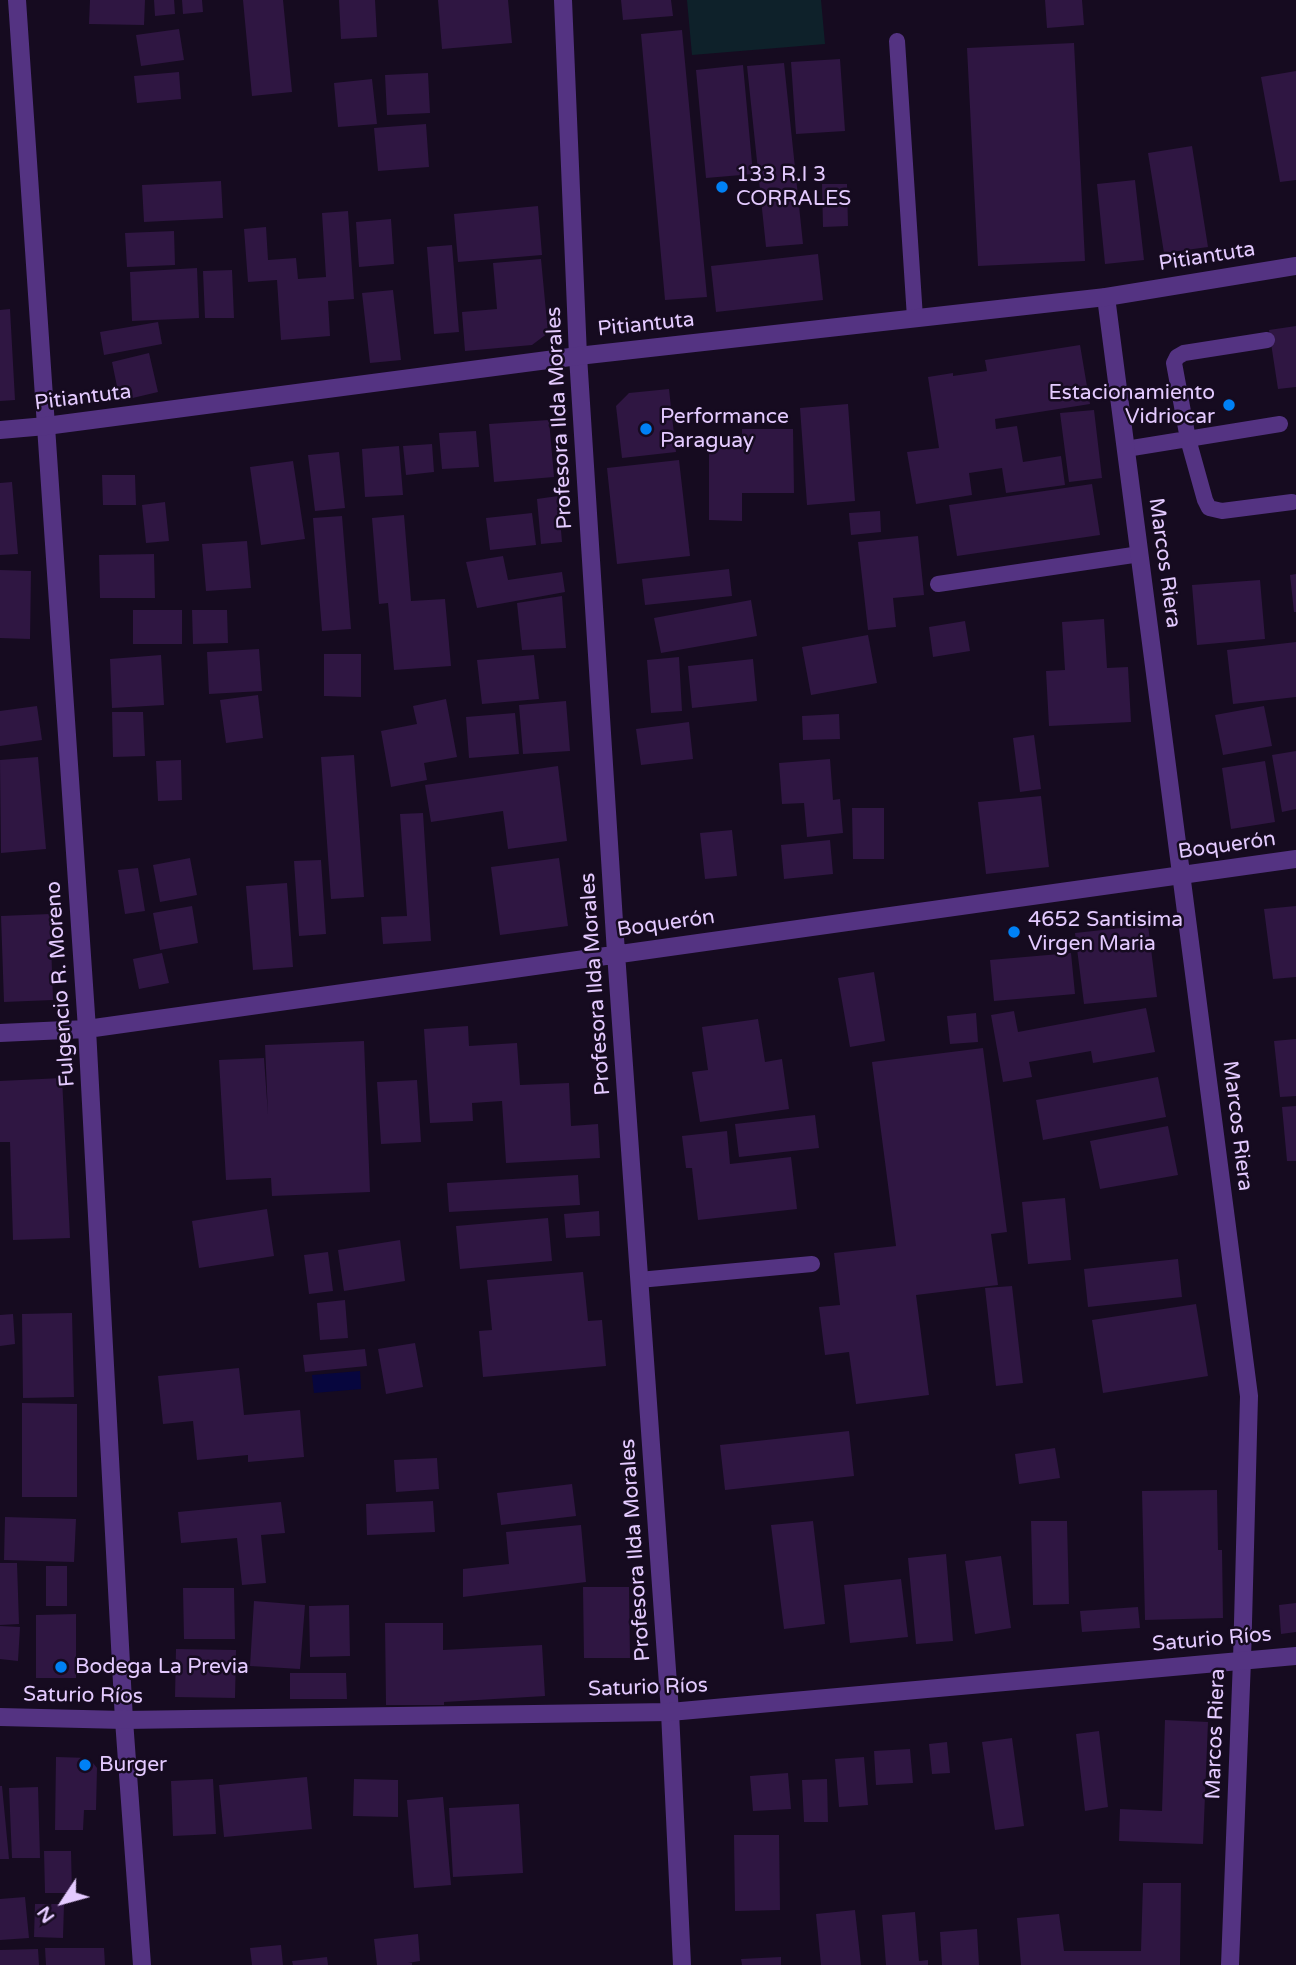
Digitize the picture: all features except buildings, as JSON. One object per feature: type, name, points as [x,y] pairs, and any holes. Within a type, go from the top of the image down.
[{"type":"street","name":"Fulgencio R. Moreno","points":[[17,0],[88,1028],[124,1720],[142,1965]]},
{"type":"street","name":"Profesora Ilda Morales","points":[[563,0],[578,356],[616,954],[670,1712],[681,1965]]},
{"type":"street","name":"Pitiantuta","points":[[0,430],[578,356],[1106,297],[1296,266]]},
{"type":"street","name":"Marcos Riera","points":[[1106,297],[1249,1396],[1230,1965]]},
{"type":"street","name":"Boquerón","points":[[0,1033],[88,1028],[1296,859]]},
{"type":"street","name":"Saturio Ríos","points":[[0,1717],[124,1720],[670,1712],[1296,1656]]},
{"type":"lane","points":[[897,41],[915,318]]},
{"type":"lane","points":[[1267,340],[1184,353],[1177,357],[1174,363],[1188,439],[1209,508],[1222,511],[1292,502]]},
{"type":"lane","points":[[1126,449],[1280,424]]},
{"type":"lane","points":[[938,584],[1140,554]]},
{"type":"lane","points":[[639,1280],[812,1264]]},
{"type":"shaded area","points":[[687,0],[821,0],[825,44],[692,55]]},
{"type":"shaded area","points":[[360,1371],[361,1389],[314,1393],[312,1375]]},
{"type":"place","name":"133 R.I 3 CORRALES","points":[[722,187]]},
{"type":"place","name":"Estacionamiento Vidriocar","points":[[1229,405]]},
{"type":"place","name":"Performance Paraguay","points":[[646,429]]},
{"type":"place","name":"4652 Santisima Virgen Maria","points":[[1014,932]]},
{"type":"place","name":"Bodega La Previa","points":[[61,1667]]},
{"type":"place","name":"Burger","points":[[85,1765]]}]
